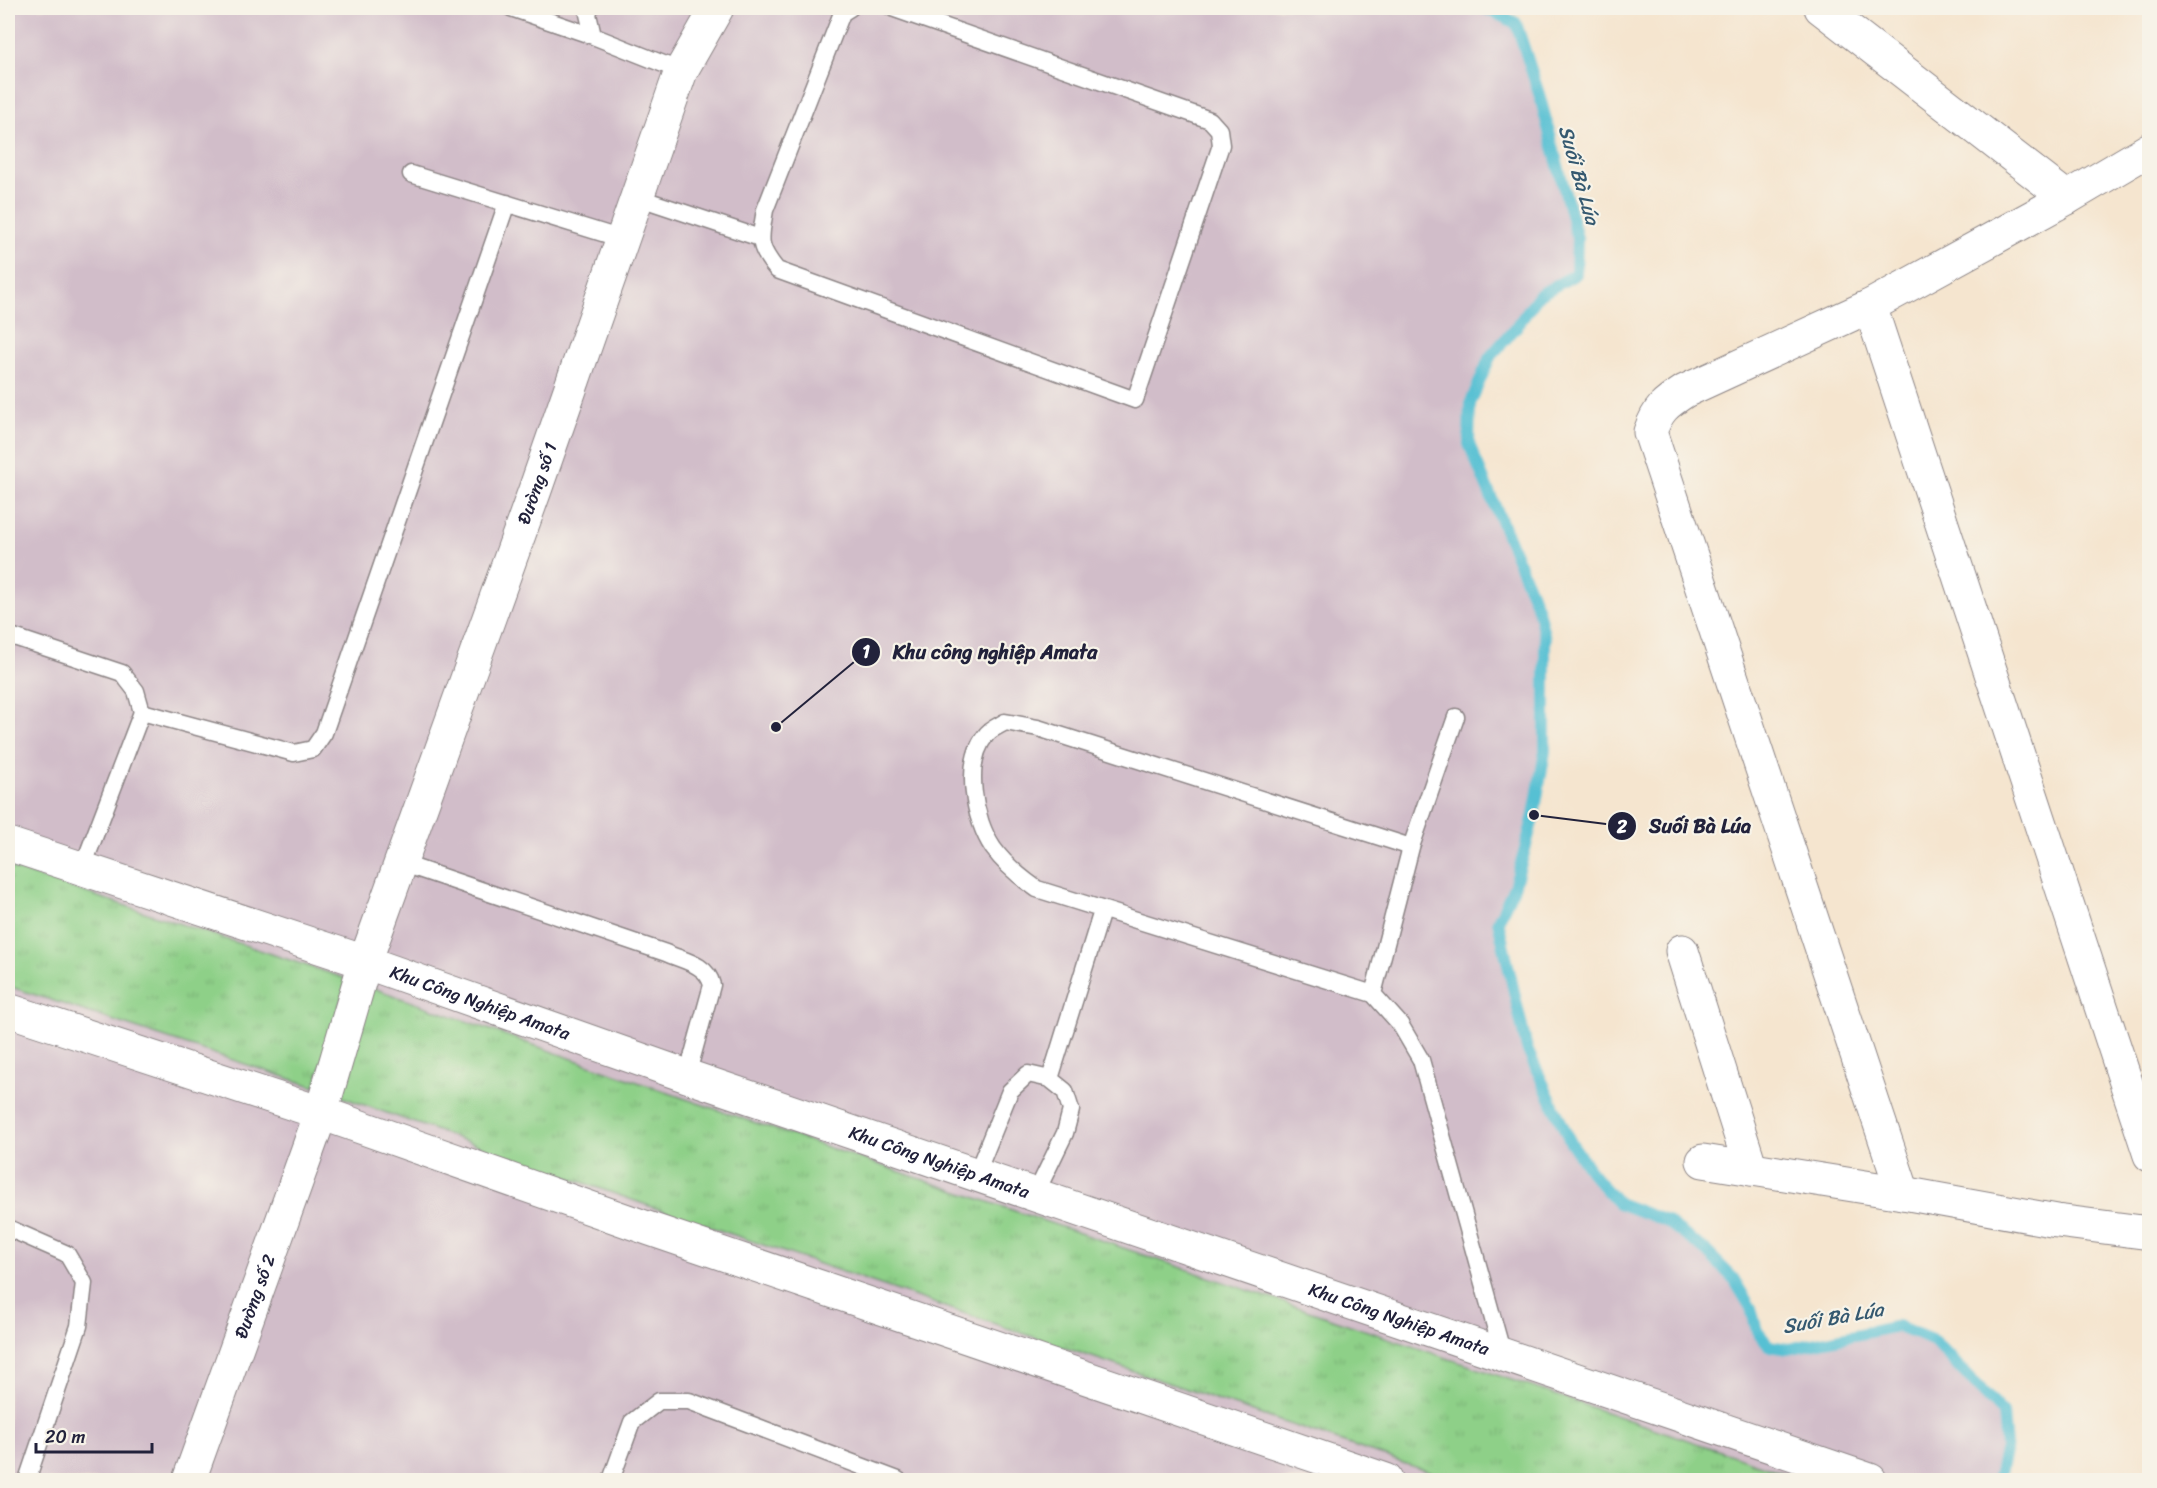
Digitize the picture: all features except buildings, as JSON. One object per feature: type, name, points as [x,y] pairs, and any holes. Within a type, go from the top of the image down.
[{"type":"street","name":"Đường số 1","points":[[365,962],[535,490],[681,71],[717,8]]},
{"type":"street","points":[[1821,8],[2067,198]]},
{"type":"street","points":[[1903,1193],[1650,432],[1655,417],[1664,405],[1685,392],[1870,306],[2067,198],[2150,149]]},
{"type":"street","points":[[1870,306],[2150,1155]]},
{"type":"street","name":"Khu Công Nghiệp Amata","points":[[8,844],[365,962],[687,1076],[1870,1480]]},
{"type":"street","points":[[1682,951],[1751,1169]]},
{"type":"street","name":"Đường số 2","points":[[189,1480],[321,1113],[365,962]]},
{"type":"street","points":[[8,1010],[321,1113],[662,1233],[1386,1480]]},
{"type":"street","points":[[1703,1161],[1903,1193],[2057,1221],[2150,1233]]},
{"type":"lane","points":[[511,8],[593,36],[681,71]]},
{"type":"lane","points":[[590,8],[588,14],[593,36]]},
{"type":"lane","points":[[850,8],[842,13],[770,199],[760,238],[765,255],[777,270],[1135,400],[1221,145],[1219,130],[1210,120],[892,8]]},
{"type":"lane","points":[[411,174],[622,238]]},
{"type":"lane","points":[[637,197],[760,238]]},
{"type":"lane","points":[[142,712],[294,753],[313,748],[319,741],[324,733],[507,203]]},
{"type":"lane","points":[[8,635],[122,673],[136,691],[142,712],[82,869]]},
{"type":"lane","points":[[1373,994],[1411,847],[1456,717]]},
{"type":"lane","points":[[1411,847],[1038,729],[1005,722],[987,732],[979,744],[972,780],[978,815],[992,846],[1008,867],[1037,890],[1373,994],[1400,1024],[1422,1060],[1503,1355]]},
{"type":"lane","points":[[400,863],[666,953],[704,969],[712,985],[687,1076]]},
{"type":"lane","points":[[1050,1078],[1102,911]]},
{"type":"lane","points":[[976,1174],[1010,1091],[1028,1074],[1050,1078],[1065,1091],[1071,1110],[1065,1133],[1035,1195]]},
{"type":"lane","points":[[8,1228],[67,1254],[84,1283],[78,1326],[27,1480]]},
{"type":"lane","points":[[611,1480],[632,1422],[660,1401],[689,1401],[898,1480]]},
{"type":"shaded area","points":[[8,8],[1485,8],[1516,23],[1540,97],[1577,238],[1576,274],[1539,295],[1517,326],[1490,357],[1470,404],[1469,444],[1538,609],[1545,639],[1545,751],[1534,815],[1524,853],[1514,887],[1498,921],[1527,1049],[1570,1141],[1594,1176],[1618,1203],[1666,1221],[1706,1251],[1733,1278],[1751,1308],[1757,1331],[1769,1346],[1788,1349],[1898,1326],[1934,1341],[2003,1413],[2006,1448],[1998,1480],[8,1480]]},
{"type":"green space","points":[[8,867],[347,979],[315,1087],[8,986]]},
{"type":"green space","points":[[370,987],[680,1097],[1805,1480],[1453,1480],[652,1207],[339,1096]]},
{"type":"waterway","name":"Suối Bà Lúa","points":[[1485,8],[1516,23],[1540,97],[1577,238],[1576,274],[1539,295],[1517,326],[1490,357],[1470,404],[1469,444],[1538,609],[1545,639],[1545,751],[1534,815],[1524,853],[1514,887],[1498,921],[1527,1049],[1570,1141],[1594,1176],[1618,1203],[1666,1221],[1706,1251],[1733,1278],[1751,1308],[1757,1331],[1769,1346],[1788,1349],[1898,1326],[1934,1341],[2003,1413],[2006,1448],[1998,1480]]},
{"type":"place","name":"Khu công nghiệp Amata","points":[[776,727]]},
{"type":"place","name":"Suối Bà Lúa","points":[[1534,815]]}]
